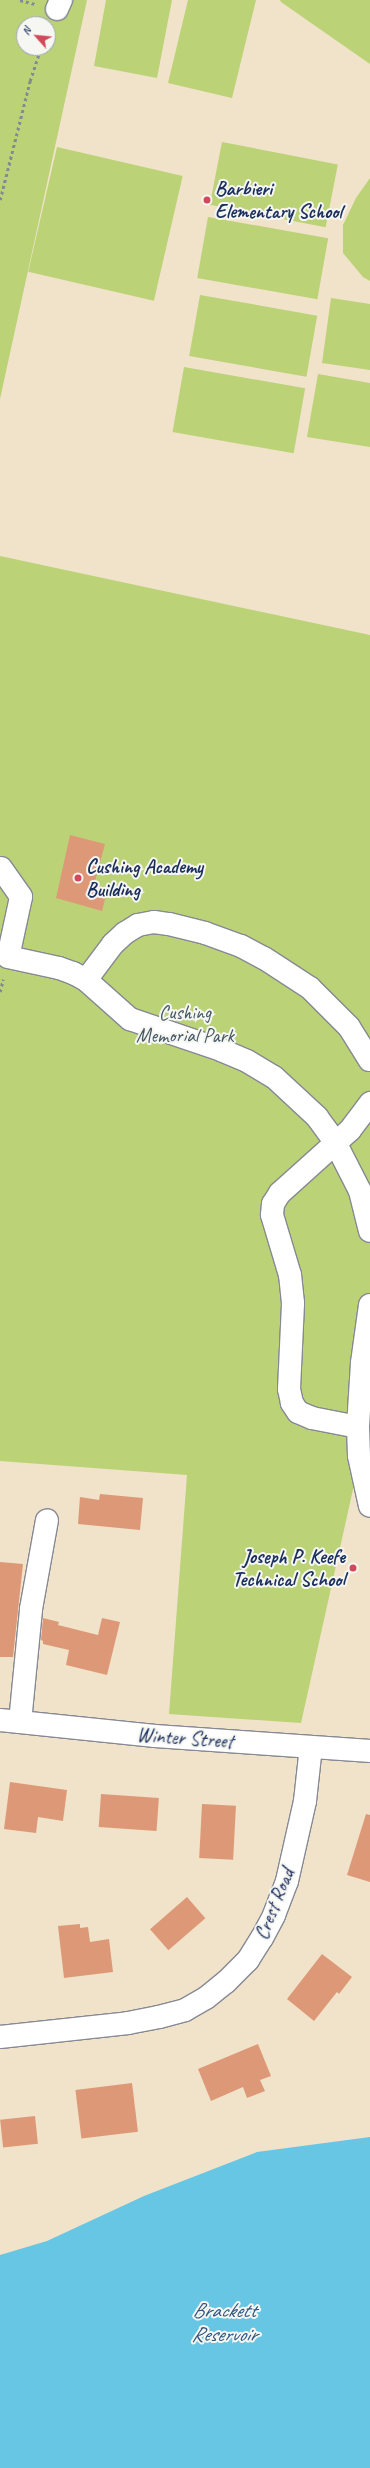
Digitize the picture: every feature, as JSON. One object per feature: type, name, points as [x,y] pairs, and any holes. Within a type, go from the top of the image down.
[{"type":"street","points":[[1,868],[20,897],[8,957],[59,968],[86,980],[115,1008],[130,1019],[221,1050],[247,1061],[274,1077],[317,1117],[335,1142],[360,1191],[370,1232]]},
{"type":"street","points":[[86,980],[112,944],[125,933],[138,925],[154,922],[198,931],[241,946],[288,972],[310,988],[349,1028],[370,1060]]},
{"type":"street","points":[[358,1427],[312,1418],[298,1412],[292,1403],[289,1389],[293,1303],[290,1275],[272,1215],[273,1204],[280,1193],[361,1118],[370,1103]]},
{"type":"street","points":[[370,1305],[362,1363],[358,1427],[359,1456],[370,1506]]},
{"type":"street","points":[[10,1721],[47,1520]]},
{"type":"street","name":"Winter Street","points":[[10,1721],[155,1736],[370,1751]]},
{"type":"street","name":"Crest Road","points":[[0,2037],[128,2023],[159,2017],[185,2010],[206,1998],[226,1982],[248,1960],[258,1944],[279,1901],[299,1829],[309,1776],[311,1747]]},
{"type":"path","points":[[0,200],[30,81],[38,56]]},
{"type":"green space","points":[[0,0],[87,0],[0,399]]},
{"type":"green space","points":[[106,0],[172,0],[157,78],[94,66]]},
{"type":"green space","points":[[188,0],[256,0],[232,98],[168,83]]},
{"type":"green space","points":[[280,0],[370,0],[370,64],[281,2]]},
{"type":"green space","points":[[222,142],[338,165],[326,227],[210,205]]},
{"type":"green space","points":[[57,147],[183,176],[154,301],[28,272]]},
{"type":"green space","points":[[370,178],[370,281],[363,277],[343,253],[343,225],[356,198]]},
{"type":"green space","points":[[208,217],[328,238],[317,299],[197,278]]},
{"type":"green space","points":[[200,295],[317,316],[306,377],[189,356]]},
{"type":"green space","points":[[331,298],[370,304],[370,370],[322,363]]},
{"type":"green space","points":[[184,367],[305,388],[294,453],[173,432]]},
{"type":"green space","points":[[318,374],[370,383],[370,447],[307,437]]},
{"type":"green space","name":"Cushing Memorial Park","points":[[0,556],[370,635],[370,1413],[301,1723],[169,1714],[187,1475],[0,1461]]},
{"type":"water","name":"Brackett Reservoir","points":[[370,2137],[370,2468],[0,2468],[0,2255],[47,2241],[144,2196],[257,2152]]},
{"type":"building","name":"Cushing Academy Building","points":[[70,835],[105,844],[94,885],[108,888],[102,911],[56,898]]},
{"type":"building","points":[[100,1494],[143,1498],[140,1530],[78,1524],[80,1497],[99,1500]]},
{"type":"building","points":[[0,1562],[23,1564],[13,1657],[0,1657]]},
{"type":"building","points":[[43,1618],[59,1622],[58,1625],[98,1635],[102,1618],[120,1622],[107,1675],[66,1665],[69,1650],[43,1644],[43,1641],[41,1640]]},
{"type":"building","points":[[10,1782],[67,1790],[63,1821],[38,1817],[36,1833],[4,1829]]},
{"type":"building","points":[[101,1794],[159,1798],[157,1831],[99,1827]]},
{"type":"building","points":[[202,1804],[236,1806],[233,1860],[199,1858]]},
{"type":"building","points":[[366,1814],[370,1815],[370,1882],[347,1875]]},
{"type":"building","points":[[187,1897],[205,1918],[168,1950],[150,1929]]},
{"type":"building","points":[[80,1924],[80,1928],[88,1927],[90,1942],[109,1939],[113,1972],[64,1978],[58,1926]]},
{"type":"building","points":[[322,1954],[352,1977],[339,1994],[337,1992],[314,2021],[287,1999]]},
{"type":"building","points":[[258,2044],[271,2076],[260,2080],[265,2091],[247,2098],[243,2087],[211,2101],[198,2069]]},
{"type":"building","points":[[132,2083],[138,2132],[81,2139],[75,2090]]},
{"type":"building","points":[[35,2116],[38,2144],[3,2148],[0,2120]]},
{"type":"place","name":"Barbieri Elementary School","points":[[207,200]]},
{"type":"place","name":"Cushing Academy Building","points":[[78,878]]},
{"type":"place","name":"Joseph P. Keefe Technical School","points":[[353,1568]]}]
